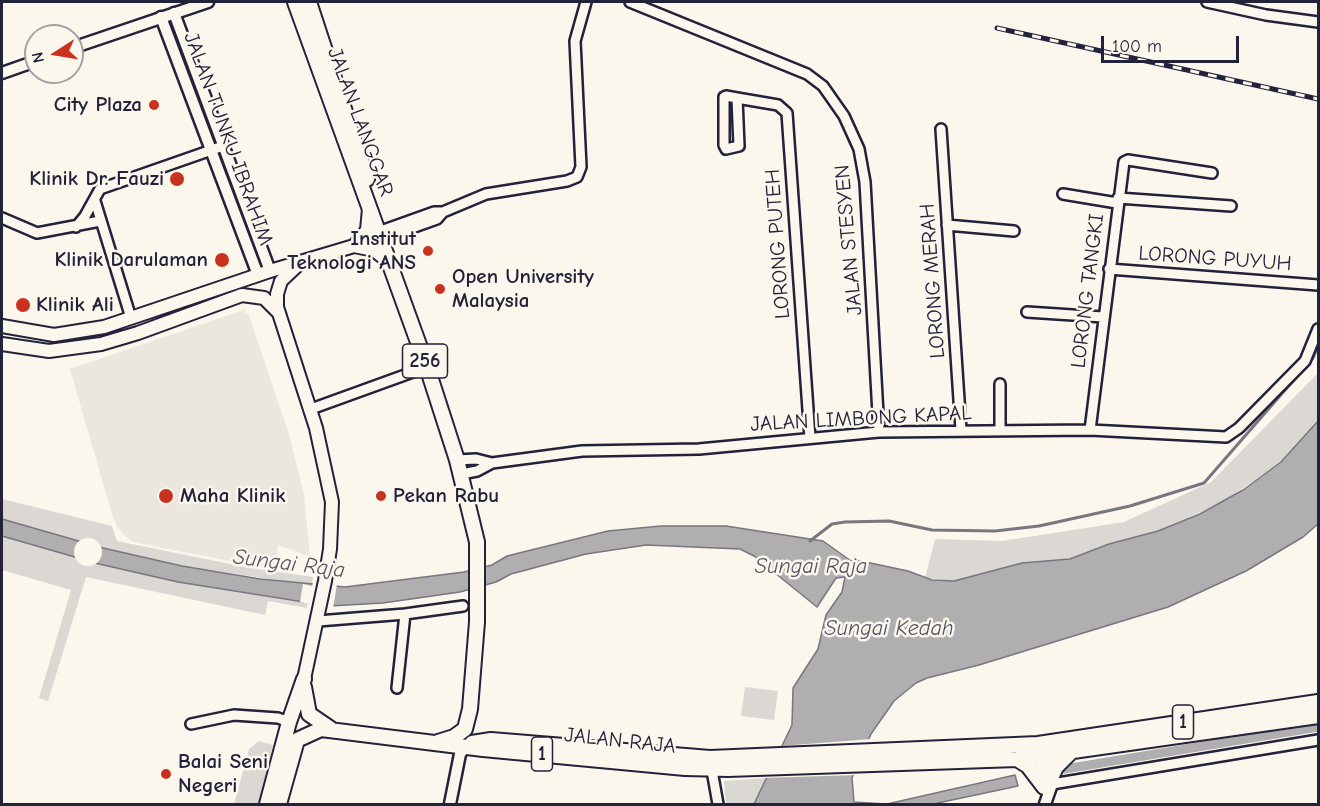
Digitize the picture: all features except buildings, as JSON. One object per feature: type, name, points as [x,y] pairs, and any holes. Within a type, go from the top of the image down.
[{"type":"main road","points":[[288,2],[344,164],[355,187],[368,206],[367,230],[354,246]]},
{"type":"main road","name":"JALAN LANGGAR","points":[[295,2],[427,367],[457,459],[477,542],[478,590],[470,709],[463,740]]},
{"type":"main road","points":[[309,2],[381,218],[378,233]]},
{"type":"main road","points":[[2,326],[54,335],[104,327],[264,273],[354,246],[374,250],[390,263]]},
{"type":"main road","points":[[267,804],[289,722],[304,679],[319,614],[332,527],[332,502],[328,474],[311,409],[279,313],[277,300],[279,287],[285,276],[300,263]]},
{"type":"main road","points":[[2,344],[49,351],[101,344],[242,295],[254,294],[264,298],[279,313]]},
{"type":"main road","points":[[304,679],[305,703],[309,714],[331,729]]},
{"type":"main road","name":"1","points":[[728,763],[895,764],[1017,759],[1043,749],[1318,702]]},
{"type":"main road","name":"JALAN LANGGAR","points":[[470,709],[474,731],[491,740]]},
{"type":"main road","name":"1","points":[[728,763],[894,748],[1043,749],[1070,753],[1318,716]]},
{"type":"main road","name":"JALAN RAJA","points":[[331,729],[438,742],[463,740],[711,764],[728,763]]},
{"type":"main road","name":"1","points":[[279,804],[297,740],[312,732],[331,729]]},
{"type":"main road","name":"1","points":[[463,740],[491,740]]},
{"type":"main road","name":"JALAN RAJA","points":[[491,740],[711,764]]},
{"type":"main road","points":[[1017,759],[1049,783],[1056,767],[1070,753]]},
{"type":"street","points":[[84,44],[208,2]]},
{"type":"street","points":[[378,233],[434,212],[443,212],[500,190],[567,181],[577,177],[581,168],[574,41],[586,2]]},
{"type":"street","name":"JALAN STESYEN","points":[[630,2],[807,74],[823,86],[852,132],[863,166],[879,432]]},
{"type":"street","points":[[1207,2],[1266,15],[1318,22]]},
{"type":"street","name":"JALAN TUNKU IBRAHIM","points":[[174,13],[223,146],[264,273]]},
{"type":"street","name":"JALAN TUNKU IBRAHIM","points":[[161,17],[211,150],[264,273]]},
{"type":"street","points":[[2,73],[24,65]]},
{"type":"street","name":"LORONG PUTEH","points":[[736,98],[739,146],[726,149],[722,98],[726,96],[778,105],[787,114],[810,438]]},
{"type":"street","name":"LORONG MERAH","points":[[941,129],[961,430]]},
{"type":"street","points":[[76,227],[89,211],[100,189],[223,146]]},
{"type":"street","name":"LORONG TANGKI","points":[[1090,430],[1124,162],[1128,160],[1212,173]]},
{"type":"street","points":[[97,192],[95,206],[131,318]]},
{"type":"street","points":[[1063,194],[1118,201],[1232,206]]},
{"type":"street","points":[[2,218],[36,233],[100,221]]},
{"type":"street","points":[[947,225],[1014,231]]},
{"type":"street","name":"LORONG PUYUH","points":[[1109,269],[1318,285]]},
{"type":"street","points":[[1027,312],[1103,317]]},
{"type":"street","name":"JALAN LIMBONG KAPAL","points":[[460,474],[477,471],[492,463],[582,451],[663,451],[879,432],[1090,430],[1221,438],[1231,435],[1305,361],[1318,329]]},
{"type":"street","points":[[311,409],[427,367]]},
{"type":"street","points":[[1000,384],[1000,430]]},
{"type":"street","name":"JALAN LIMBONG KAPAL","points":[[457,459],[476,459],[492,463]]},
{"type":"street","points":[[319,614],[405,614],[464,606]]},
{"type":"street","points":[[397,688],[405,614]]},
{"type":"street","points":[[191,724],[234,715],[278,718],[289,722]]},
{"type":"street","points":[[450,804],[463,740]]},
{"type":"street","points":[[1049,783],[1318,740]]},
{"type":"street","points":[[1043,749],[1049,783],[1045,804]]},
{"type":"street","points":[[711,764],[718,804]]},
{"type":"shaded area","points":[[244,310],[249,316],[289,434],[304,494],[310,557],[278,545],[276,570],[132,542],[118,528],[113,518],[70,369]]},
{"type":"shaded area","points":[[1318,373],[1318,421],[1281,462],[1221,503],[1158,531],[1070,559],[1022,563],[954,581],[925,578],[935,539],[1002,541],[1124,522],[1211,482]]},
{"type":"shaded area","points":[[2,499],[112,526],[117,541],[250,568],[313,577],[307,608],[268,601],[265,615],[86,577],[48,701],[39,698],[71,590],[2,570],[2,536],[73,557],[77,541],[2,519]],"holes":[[[104,548],[182,566],[303,584],[299,602],[178,582],[99,564]]]},
{"type":"shaded area","points":[[745,687],[778,691],[774,720],[741,716]]},
{"type":"shaded area","points":[[259,741],[273,745],[258,804],[234,804],[249,749]]},
{"type":"shaded area","points":[[767,778],[754,804],[726,804],[724,781]]},
{"type":"water","name":"Sungai Kedah","points":[[1318,421],[1318,524],[1303,537],[1246,571],[1168,607],[916,683],[894,701],[871,734],[852,778],[854,802],[887,804],[754,804],[792,725],[793,688],[818,649],[826,615],[842,592],[845,577],[836,578],[817,607],[754,556],[740,549],[646,545],[586,554],[511,574],[496,582],[460,592],[383,603],[329,606],[178,582],[99,564],[2,536],[2,519],[103,548],[182,566],[260,579],[345,587],[464,572],[492,565],[507,556],[608,531],[661,526],[726,526],[823,541],[851,561],[856,560],[908,571],[932,580],[954,581],[1022,563],[1070,559],[1109,544],[1158,531],[1200,514],[1243,490],[1281,462]]},
{"type":"water","points":[[1015,775],[1018,786],[933,804],[887,804]]},
{"type":"pier","points":[[88,538],[98,542],[102,552],[98,562],[88,566],[78,562],[74,552],[78,542]]},
{"type":"pier","points":[[313,583],[337,584],[333,609],[309,606],[309,604],[300,602],[303,584],[312,586]]},
{"type":"pier","points":[[872,739],[857,775],[763,778],[780,746]]},
{"type":"waterway","points":[[810,541],[832,524],[845,522],[889,521],[932,530],[995,531],[1039,526],[1130,506],[1204,483],[1313,358],[1318,346]]},
{"type":"waterway","points":[[1065,769],[1318,727]]},
{"type":"railway","points":[[997,28],[1318,99]]},
{"type":"place","name":"City Plaza","points":[[154,105]]},
{"type":"place","name":"Klinik Dr. Fauzi","points":[[177,179]]},
{"type":"place","name":"Institut Teknologi ANS","points":[[428,251]]},
{"type":"place","name":"Klinik Darulaman","points":[[222,260]]},
{"type":"place","name":"Open University Malaysia","points":[[440,289]]},
{"type":"place","name":"Klinik Ali","points":[[23,305]]},
{"type":"place","name":"Maha Klinik","points":[[166,496]]},
{"type":"place","name":"Pekan Rabu","points":[[381,496]]},
{"type":"place","name":"Balai Seni Negeri","points":[[166,774]]},
{"type":"water label","name":"Sungai Raja","points":[[289,564]]},
{"type":"water label","name":"Sungai Raja","points":[[811,567]]}]
